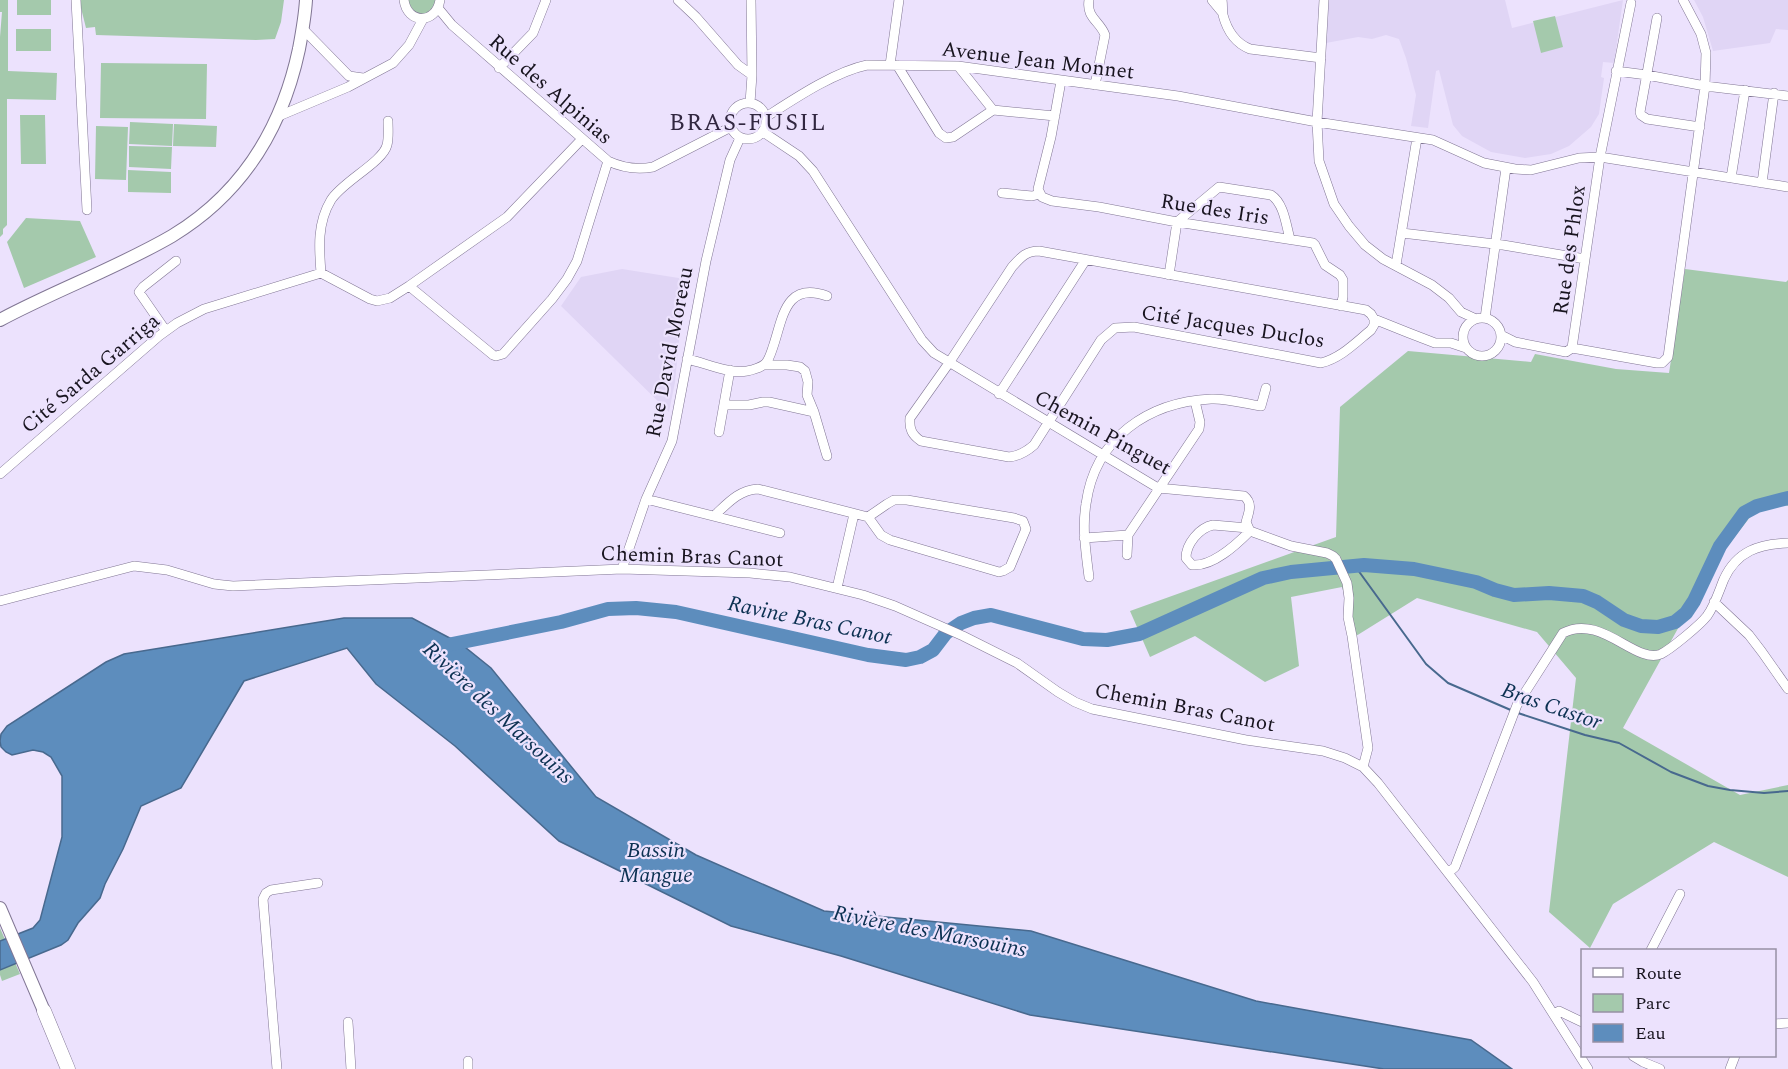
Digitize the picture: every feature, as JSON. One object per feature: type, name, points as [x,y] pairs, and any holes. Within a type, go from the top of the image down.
[{"type":"highway","points":[[44,1011],[60,1069]]},
{"type":"highway","points":[[44,1011],[68,1069]]},
{"type":"main road","points":[[0,320],[135,255],[182,229],[222,198],[240,179],[258,154],[279,116],[291,84],[308,0]]},
{"type":"main road","points":[[0,908],[44,1011]]},
{"type":"street","points":[[76,0],[87,210]]},
{"type":"street","points":[[404,0],[405,7],[412,16],[414,36]]},
{"type":"street","points":[[499,68],[533,33],[546,0]]},
{"type":"street","points":[[678,0],[738,65],[752,75]]},
{"type":"street","points":[[750,103],[751,0]]},
{"type":"street","points":[[899,0],[893,65],[939,133],[946,138],[953,137],[993,110],[1055,116]]},
{"type":"street","points":[[1089,0],[1090,15],[1103,29],[1105,35],[1095,85]]},
{"type":"street","points":[[1212,0],[1222,12],[1231,34],[1242,46],[1321,58]]},
{"type":"street","points":[[1222,0],[1222,12]]},
{"type":"street","points":[[1324,0],[1317,122],[1319,161],[1334,204],[1365,245],[1383,259],[1432,285],[1449,298],[1461,312],[1466,326],[1463,337],[1466,348],[1473,354],[1483,357],[1492,354],[1499,347],[1515,342]]},
{"type":"street","points":[[1461,312],[1494,322],[1501,334],[1515,342],[1566,352],[1572,348],[1657,363],[1662,363],[1668,357],[1706,86],[1706,53],[1701,34],[1683,0]]},
{"type":"street","name":"Rue des Phlox","points":[[1572,348],[1600,157],[1631,3]]},
{"type":"street","points":[[279,116],[348,87],[393,63],[439,4]]},
{"type":"street","name":"Rue des Alpinias","points":[[439,4],[452,25],[608,161],[630,168],[653,167],[731,127]]},
{"type":"street","name":"Rue des Alpinias","points":[[412,16],[427,17],[452,25]]},
{"type":"street","points":[[1657,18],[1639,109],[1641,115],[1647,119],[1700,127]]},
{"type":"street","points":[[303,29],[349,76],[366,78]]},
{"type":"street","name":"Avenue Jean Monnet","points":[[766,117],[855,67],[867,65],[958,66],[1178,96],[1317,122],[1433,140],[1484,163],[1506,168],[1532,170],[1579,158],[1600,157],[1788,187]]},
{"type":"street","points":[[958,66],[993,110]]},
{"type":"street","points":[[1616,71],[1706,86],[1788,96]]},
{"type":"street","points":[[1040,194],[1038,189],[1061,81]]},
{"type":"street","points":[[1731,178],[1745,90]]},
{"type":"street","points":[[1762,183],[1774,93]]},
{"type":"street","points":[[750,103],[757,106],[766,117],[763,132],[753,139],[740,138],[731,127],[730,120],[733,111],[743,104],[750,103]]},
{"type":"street","points":[[388,121],[385,149],[331,200],[320,229],[319,241],[321,273],[377,301],[390,298],[410,286],[512,212],[582,140]]},
{"type":"street","name":"Chemin Pinguet","points":[[763,132],[799,156],[813,171],[922,340],[934,353],[1158,488],[1244,496],[1250,505],[1246,522],[1249,530]]},
{"type":"street","name":"Rue David Moreau","points":[[622,569],[646,499],[672,441],[706,261],[730,160],[740,138]]},
{"type":"street","points":[[1396,265],[1417,138]]},
{"type":"street","points":[[410,286],[493,355],[503,354],[552,299],[577,261],[608,161]]},
{"type":"street","points":[[1480,319],[1496,244],[1506,168]]},
{"type":"street","points":[[1168,275],[1177,222],[1219,187],[1275,197],[1280,204],[1290,239]]},
{"type":"street","name":"Rue des Iris","points":[[1002,193],[1032,196],[1040,194],[1052,201],[1099,207],[1315,245],[1326,265],[1340,275],[1343,288],[1341,306]]},
{"type":"street","points":[[1402,233],[1496,244],[1585,259]]},
{"type":"street","name":"Cité Jacques Duclos","points":[[1374,320],[1371,330],[1340,355],[1321,363],[1134,327],[1115,328],[1101,340],[1034,445],[1016,456],[1009,457],[921,441],[911,432],[909,426],[910,418],[1012,267],[1030,251],[1366,310],[1374,320],[1436,343],[1451,343],[1466,348]]},
{"type":"street","points":[[166,331],[139,292],[176,261]]},
{"type":"street","points":[[999,394],[1085,261]]},
{"type":"street","name":"Cité Sarda Garriga","points":[[0,474],[177,323],[204,309],[321,273]]},
{"type":"street","points":[[764,365],[787,305],[793,297],[801,293],[827,296]]},
{"type":"street","points":[[1466,326],[1480,319]]},
{"type":"street","points":[[1499,347],[1501,334]]},
{"type":"street","points":[[1451,343],[1463,337]]},
{"type":"street","points":[[687,359],[730,370],[748,371],[764,365],[800,367],[808,382],[807,395],[827,456]]},
{"type":"street","points":[[719,432],[730,370]]},
{"type":"street","points":[[1089,577],[1084,538],[1088,492],[1102,456],[1117,437],[1158,409],[1168,406],[1214,399],[1261,406],[1266,388]]},
{"type":"street","points":[[1127,555],[1128,535],[1199,429],[1200,422],[1195,401]]},
{"type":"street","points":[[724,405],[770,402],[814,412]]},
{"type":"street","points":[[715,515],[735,496],[746,490],[758,489],[868,517],[881,535],[890,540],[999,572],[1010,567],[1026,529],[1023,521],[1018,519],[907,500],[894,500],[868,517]]},
{"type":"street","points":[[646,499],[780,533]]},
{"type":"street","points":[[837,588],[854,514]]},
{"type":"street","points":[[1249,530],[1226,552],[1202,564],[1192,565],[1186,558],[1188,546],[1207,526],[1213,525],[1249,530],[1291,546],[1327,554],[1336,559],[1347,583],[1349,598],[1348,617],[1368,748],[1363,767]]},
{"type":"street","points":[[1084,538],[1128,535]]},
{"type":"street","points":[[1448,873],[1455,867],[1517,705],[1563,633],[1572,628],[1584,627],[1597,630],[1645,654],[1659,655],[1707,616],[1730,569],[1741,556],[1748,550],[1788,543]]},
{"type":"street","name":"Chemin Bras Canot","points":[[0,601],[134,566],[166,570],[214,584],[232,586],[622,569],[750,573],[790,577],[837,588],[896,606],[963,636],[1017,663],[1058,692],[1092,709],[1246,740],[1323,751],[1363,767],[1378,783],[1545,998],[1588,1069]]},
{"type":"street","points":[[1714,602],[1749,635],[1788,689]]},
{"type":"street","points":[[277,1069],[263,898],[271,890],[318,883]]},
{"type":"street","points":[[1652,949],[1680,894]]},
{"type":"street","points":[[1554,1014],[1559,1011],[1581,1022]]},
{"type":"street","points":[[348,1022],[351,1069]]},
{"type":"street","points":[[1635,1057],[1660,1069]]},
{"type":"shaded area","points":[[1329,0],[1505,0],[1512,28],[1623,0],[1614,63],[1603,62],[1601,77],[1604,78],[1599,114],[1591,127],[1569,146],[1551,154],[1525,158],[1491,152],[1462,136],[1453,125],[1439,70],[1436,71],[1428,128],[1411,126],[1416,95],[1399,39],[1386,35],[1372,39],[1358,37],[1326,43]]},
{"type":"shaded area","points":[[1694,0],[1788,0],[1788,30],[1776,29],[1770,43],[1713,51],[1703,17]]},
{"type":"shaded area","points":[[622,269],[685,279],[675,382],[669,412],[561,306],[581,277]]},
{"type":"green space","points":[[0,0],[8,0],[8,71],[57,73],[56,100],[7,99],[7,225],[0,237],[2,12],[0,12]]},
{"type":"green space","points":[[17,0],[51,0],[51,15],[17,15]]},
{"type":"green space","points":[[79,0],[284,0],[281,22],[275,39],[256,40],[96,35],[95,27],[86,28]]},
{"type":"green space","points":[[408,0],[436,0],[430,10],[422,14],[414,11]]},
{"type":"green space","points":[[1555,16],[1563,47],[1541,53],[1533,21]]},
{"type":"green space","points":[[16,29],[51,29],[51,51],[16,51]]},
{"type":"green space","points":[[101,63],[207,64],[206,119],[100,118]]},
{"type":"green space","points":[[20,115],[45,115],[46,164],[21,164]]},
{"type":"green space","points":[[130,122],[173,124],[172,146],[129,144]]},
{"type":"green space","points":[[174,124],[217,126],[216,147],[173,146]]},
{"type":"green space","points":[[96,126],[128,127],[126,180],[95,179]]},
{"type":"green space","points":[[129,146],[172,147],[171,169],[129,167]]},
{"type":"green space","points":[[128,170],[171,172],[171,193],[128,192]]},
{"type":"green space","points":[[26,218],[80,221],[96,257],[24,288],[7,242]]},
{"type":"green space","points":[[1685,269],[1786,282],[1788,280],[1788,506],[1754,512],[1713,565],[1623,728],[1740,795],[1788,785],[1788,877],[1714,842],[1613,904],[1590,948],[1549,912],[1576,678],[1537,632],[1417,598],[1356,636],[1342,587],[1291,597],[1299,666],[1265,682],[1195,636],[1150,657],[1130,611],[1336,537],[1340,407],[1408,351],[1531,362],[1535,354],[1616,369],[1669,373]]},
{"type":"green space","points":[[0,928],[20,974],[2,981],[0,975]]},
{"type":"water","points":[[344,618],[412,618],[461,644],[491,668],[596,797],[696,855],[824,911],[1031,931],[1256,1001],[1471,1040],[1512,1069],[1384,1069],[1030,1015],[841,956],[731,926],[559,841],[455,746],[376,684],[347,648],[244,681],[181,788],[141,806],[100,898],[78,923],[68,940],[0,970],[0,941],[33,928],[40,920],[62,837],[62,776],[51,757],[43,752],[33,750],[12,755],[6,752],[1,747],[0,741],[1,734],[7,726],[106,662],[124,654]]},
{"type":"waterway","name":"Ravine Bras Canot","points":[[442,646],[561,622],[608,609],[636,608],[676,612],[868,655],[906,660],[920,657],[933,650],[946,633],[974,618],[991,615],[1083,639],[1107,640],[1139,634],[1263,578],[1291,572],[1364,565],[1414,569],[1476,582],[1514,595],[1549,593],[1583,596],[1597,602],[1624,620],[1641,626],[1658,627],[1675,622],[1686,613],[1720,546],[1744,513],[1757,506],[1788,498]]},
{"type":"waterway","name":"Bras Castor","points":[[1355,566],[1426,664],[1448,683],[1513,711]]},
{"type":"waterway","name":"Bras Castor","points":[[1518,713],[1585,735],[1619,743],[1671,772],[1708,786],[1764,793],[1788,791]]},
{"type":"district","name":"BRAS-FUSIL","points":[[748,122]]},
{"type":"water label","name":"Rivière des Marsouins","points":[[499,712]]},
{"type":"water label","name":"Bassin Mangue","points":[[656,862]]},
{"type":"water label","name":"Rivière des Marsouins","points":[[930,930]]}]
